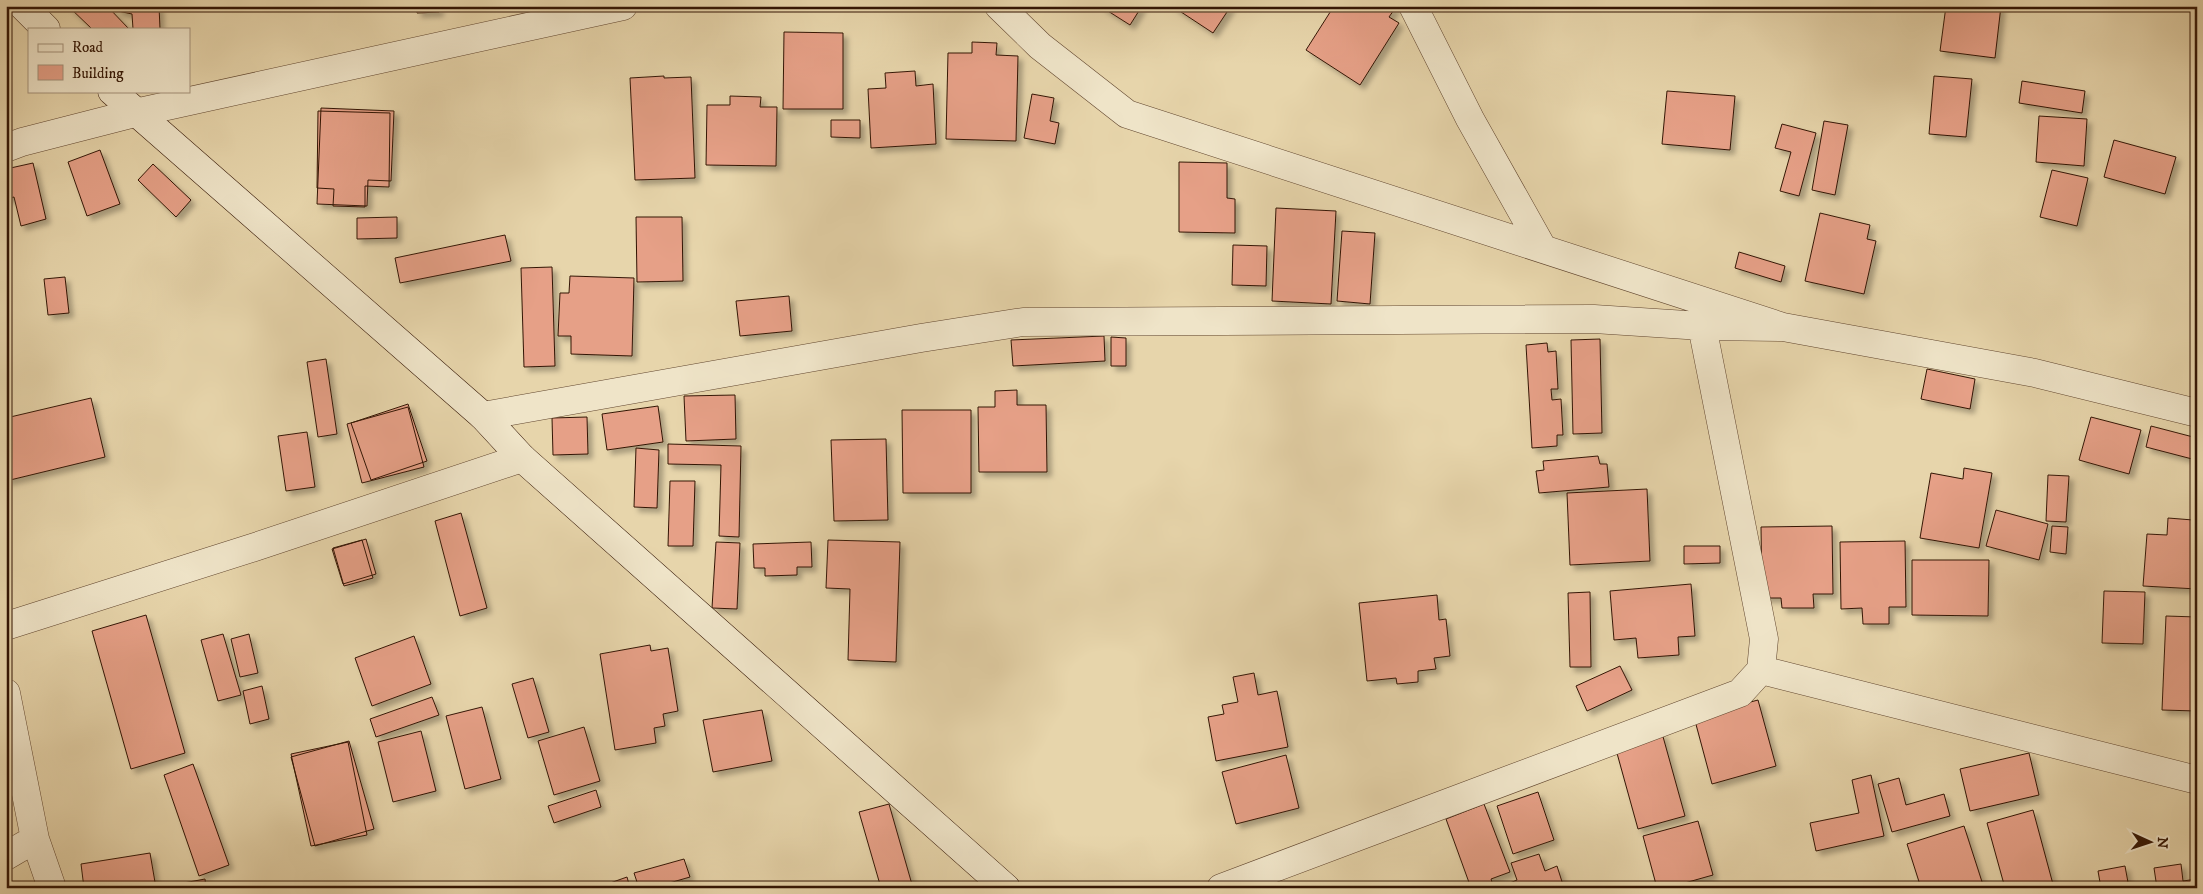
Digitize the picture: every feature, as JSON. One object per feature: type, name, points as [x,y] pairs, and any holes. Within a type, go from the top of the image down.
[{"type":"street","points":[[23,6],[45,28]]},
{"type":"street","points":[[6,148],[22,142],[135,113],[622,6]]},
{"type":"street","points":[[999,6],[1040,46],[1127,114],[1783,327],[2035,374],[2197,413]]},
{"type":"street","points":[[1413,6],[1470,119],[1544,249]]},
{"type":"street","points":[[113,92],[483,416],[522,458],[1006,888]]},
{"type":"street","points":[[483,416],[921,338],[1023,322],[1594,319],[1702,326],[1783,327]]},
{"type":"street","points":[[1221,888],[1740,693],[1761,670],[1764,639],[1702,326]]},
{"type":"street","points":[[6,626],[258,546],[522,458]]},
{"type":"street","points":[[1761,670],[2197,780]]},
{"type":"street","points":[[6,693],[35,839],[52,888]]},
{"type":"street","points":[[6,856],[35,839]]},
{"type":"building","points":[[68,6],[107,6],[128,28],[91,28]]},
{"type":"building","points":[[116,6],[159,6],[160,28],[133,28],[132,14],[118,11]]},
{"type":"building","points":[[417,6],[439,6],[439,12],[417,13]]},
{"type":"building","points":[[1100,6],[1142,6],[1130,25]]},
{"type":"building","points":[[1172,6],[1231,6],[1213,33]]},
{"type":"building","points":[[1334,6],[1396,7],[1389,17],[1399,23],[1360,85],[1306,50]]},
{"type":"building","points":[[1946,6],[2001,6],[1995,58],[1940,51]]},
{"type":"building","points":[[784,32],[843,33],[843,109],[783,109]]},
{"type":"building","points":[[972,42],[997,43],[996,55],[1018,56],[1016,141],[946,139],[948,53],[972,53]]},
{"type":"building","points":[[915,71],[916,86],[933,84],[936,144],[871,148],[868,89],[886,88],[885,73]]},
{"type":"building","points":[[664,76],[664,78],[691,77],[695,178],[635,180],[630,78]]},
{"type":"building","points":[[1934,76],[1972,79],[1966,137],[1929,134]]},
{"type":"building","points":[[2022,81],[2085,91],[2082,113],[2019,103]]},
{"type":"building","points":[[1667,91],[1735,96],[1730,150],[1662,144]]},
{"type":"building","points":[[1032,94],[1054,98],[1050,121],[1059,123],[1055,144],[1024,138]]},
{"type":"building","points":[[730,96],[761,97],[760,107],[777,107],[776,166],[706,165],[707,105],[730,105]]},
{"type":"building","points":[[321,108],[394,111],[391,181],[368,180],[367,206],[317,204]]},
{"type":"building","points":[[318,111],[390,113],[389,187],[365,186],[365,207],[333,206],[334,189],[317,188]]},
{"type":"building","points":[[2039,116],[2087,119],[2084,166],[2036,162]]},
{"type":"building","points":[[831,120],[860,120],[860,138],[831,137]]},
{"type":"building","points":[[1824,121],[1848,125],[1835,195],[1812,190]]},
{"type":"building","points":[[1782,124],[1816,133],[1799,196],[1780,191],[1791,152],[1775,148]]},
{"type":"building","points":[[2114,140],[2176,157],[2165,194],[2104,177]]},
{"type":"building","points":[[100,150],[120,204],[87,216],[68,162]]},
{"type":"building","points":[[1179,162],[1227,163],[1227,198],[1235,199],[1235,233],[1179,232]]},
{"type":"building","points":[[33,163],[46,219],[21,226],[14,197],[6,199],[6,169]]},
{"type":"building","points":[[153,164],[191,200],[176,217],[138,180]]},
{"type":"building","points":[[2052,170],[2088,178],[2077,226],[2040,217]]},
{"type":"building","points":[[1276,208],[1336,211],[1331,304],[1272,301]]},
{"type":"building","points":[[1820,213],[1870,225],[1867,239],[1876,241],[1864,294],[1805,281]]},
{"type":"building","points":[[397,217],[397,238],[357,239],[357,218]]},
{"type":"building","points":[[636,217],[682,217],[683,281],[637,282]]},
{"type":"building","points":[[1342,231],[1375,233],[1370,304],[1337,301]]},
{"type":"building","points":[[505,235],[511,261],[400,283],[395,258]]},
{"type":"building","points":[[1233,245],[1267,246],[1266,286],[1232,285]]},
{"type":"building","points":[[1739,252],[1785,266],[1781,282],[1735,268]]},
{"type":"building","points":[[552,267],[555,366],[524,367],[521,268]]},
{"type":"building","points":[[570,276],[634,278],[632,356],[571,354],[571,336],[558,336],[560,293],[569,293]]},
{"type":"building","points":[[65,277],[69,313],[48,315],[44,279]]},
{"type":"building","points":[[789,296],[792,331],[740,336],[736,301]]},
{"type":"building","points":[[1104,336],[1105,361],[1013,366],[1011,340]]},
{"type":"building","points":[[1111,337],[1126,338],[1126,366],[1111,366]]},
{"type":"building","points":[[1600,339],[1602,433],[1573,434],[1571,340]]},
{"type":"building","points":[[1547,343],[1548,352],[1556,351],[1558,389],[1551,389],[1552,400],[1561,399],[1563,435],[1557,435],[1557,446],[1532,448],[1526,345]]},
{"type":"building","points":[[326,359],[337,434],[318,437],[307,362]]},
{"type":"building","points":[[1927,369],[1975,379],[1970,409],[1921,399]]},
{"type":"building","points":[[1017,390],[1017,405],[1046,405],[1047,472],[979,472],[978,407],[995,407],[995,391]]},
{"type":"building","points":[[735,395],[736,439],[686,441],[684,396]]},
{"type":"building","points":[[91,398],[105,457],[6,481],[6,418]]},
{"type":"building","points":[[408,404],[427,461],[371,480],[351,423]]},
{"type":"building","points":[[658,406],[663,442],[607,450],[602,414]]},
{"type":"building","points":[[408,407],[424,467],[362,483],[347,424]]},
{"type":"building","points":[[902,410],[971,410],[971,493],[903,493]]},
{"type":"building","points":[[587,417],[588,454],[553,455],[552,418]]},
{"type":"building","points":[[2091,417],[2141,430],[2129,474],[2079,460]]},
{"type":"building","points":[[2151,426],[2197,438],[2196,460],[2146,447]]},
{"type":"building","points":[[307,432],[315,487],[286,491],[278,436]]},
{"type":"building","points":[[886,439],[888,520],[834,521],[831,440]]},
{"type":"building","points":[[668,444],[741,446],[739,537],[719,536],[721,465],[668,464]]},
{"type":"building","points":[[636,448],[659,450],[657,508],[634,507]]},
{"type":"building","points":[[1598,456],[1600,464],[1607,464],[1609,487],[1539,493],[1536,471],[1544,470],[1543,461]]},
{"type":"building","points":[[1964,468],[1992,473],[1979,548],[1920,538],[1931,473],[1963,479]]},
{"type":"building","points":[[2048,475],[2069,476],[2066,522],[2046,521]]},
{"type":"building","points":[[670,481],[695,481],[693,546],[668,546]]},
{"type":"building","points":[[1647,489],[1650,561],[1570,565],[1567,493]]},
{"type":"building","points":[[1996,510],[2048,524],[2039,560],[1986,546]]},
{"type":"building","points":[[461,513],[487,608],[460,616],[435,521]]},
{"type":"building","points":[[2168,518],[2193,520],[2192,537],[2197,537],[2197,589],[2143,586],[2147,534],[2167,535]]},
{"type":"building","points":[[1832,526],[1833,594],[1813,594],[1814,608],[1782,608],[1781,598],[1762,598],[1761,527]]},
{"type":"building","points":[[2052,526],[2068,527],[2066,554],[2050,552]]},
{"type":"building","points":[[366,539],[376,574],[343,584],[332,549]]},
{"type":"building","points":[[362,540],[373,578],[344,586],[333,548]]},
{"type":"building","points":[[828,540],[900,542],[896,662],[848,660],[850,589],[826,588]]},
{"type":"building","points":[[1905,541],[1906,607],[1889,607],[1889,624],[1863,624],[1862,608],[1841,609],[1840,542]]},
{"type":"building","points":[[716,542],[740,543],[737,609],[712,608]]},
{"type":"building","points":[[811,542],[812,567],[797,567],[797,575],[765,576],[765,568],[754,568],[753,544]]},
{"type":"building","points":[[1684,546],[1720,546],[1720,563],[1684,564]]},
{"type":"building","points":[[1912,560],[1989,560],[1988,616],[1912,615]]},
{"type":"building","points":[[1691,584],[1695,636],[1678,637],[1679,655],[1638,658],[1636,638],[1614,640],[1610,591]]},
{"type":"building","points":[[2104,591],[2145,592],[2143,644],[2102,643]]},
{"type":"building","points":[[1590,592],[1591,667],[1570,667],[1568,593]]},
{"type":"building","points":[[1437,595],[1439,620],[1446,619],[1450,656],[1434,658],[1436,669],[1418,671],[1418,682],[1397,684],[1396,678],[1367,681],[1359,603]]},
{"type":"building","points":[[146,615],[185,753],[131,769],[92,631]]},
{"type":"building","points":[[2166,616],[2197,617],[2197,711],[2162,710]]},
{"type":"building","points":[[223,634],[241,695],[218,701],[201,640]]},
{"type":"building","points":[[249,634],[258,673],[240,677],[231,639]]},
{"type":"building","points":[[414,636],[431,684],[372,706],[355,658]]},
{"type":"building","points":[[650,645],[651,651],[668,648],[678,711],[663,714],[665,726],[654,728],[656,743],[615,750],[600,654]]},
{"type":"building","points":[[1620,666],[1632,690],[1587,711],[1576,686]]},
{"type":"building","points":[[1254,673],[1258,695],[1277,691],[1288,747],[1216,761],[1208,717],[1224,714],[1222,705],[1238,702],[1233,677]]},
{"type":"building","points":[[533,678],[549,732],[528,738],[512,684]]},
{"type":"building","points":[[262,686],[269,719],[250,724],[243,691]]},
{"type":"building","points":[[432,697],[439,715],[376,737],[370,719]]},
{"type":"building","points":[[1758,700],[1776,766],[1712,784],[1694,717]]},
{"type":"building","points":[[482,707],[501,779],[465,789],[446,716]]},
{"type":"building","points":[[762,710],[772,761],[713,772],[703,720]]},
{"type":"building","points":[[584,727],[600,781],[554,795],[538,741]]},
{"type":"building","points":[[421,731],[436,791],[393,802],[378,742]]},
{"type":"building","points":[[1662,733],[1685,816],[1638,829],[1615,746]]},
{"type":"building","points":[[349,741],[374,829],[315,846],[291,757]]},
{"type":"building","points":[[348,742],[367,835],[311,846],[291,754]]},
{"type":"building","points":[[2029,753],[2039,795],[1970,811],[1960,769]]},
{"type":"building","points":[[1286,755],[1299,808],[1236,824],[1222,772]]},
{"type":"building","points":[[193,764],[229,865],[199,876],[164,775]]},
{"type":"building","points":[[1871,775],[1884,836],[1816,851],[1810,823],[1859,813],[1852,780]]},
{"type":"building","points":[[1899,778],[1906,805],[1944,794],[1950,816],[1892,832],[1878,784]]},
{"type":"building","points":[[596,790],[601,807],[554,823],[548,806]]},
{"type":"building","points":[[1538,792],[1554,840],[1513,854],[1497,806]]},
{"type":"building","points":[[889,804],[913,888],[881,888],[859,812]]},
{"type":"building","points":[[1484,804],[1510,872],[1491,879],[1494,888],[1471,888],[1446,819]]},
{"type":"building","points":[[2033,810],[2054,888],[2005,888],[1987,823]]},
{"type":"building","points":[[1698,821],[1713,875],[1667,888],[1657,888],[1643,836]]},
{"type":"building","points":[[1964,826],[1984,888],[1921,888],[1907,844]]},
{"type":"building","points":[[150,853],[156,888],[84,888],[81,864]]},
{"type":"building","points":[[1539,854],[1545,871],[1557,866],[1564,888],[1498,888],[1517,880],[1511,863]]},
{"type":"building","points":[[684,859],[690,877],[652,888],[639,888],[634,873]]},
{"type":"building","points":[[2181,864],[2183,881],[2197,879],[2197,888],[2157,888],[2154,868]]},
{"type":"building","points":[[2125,866],[2129,888],[2101,888],[2098,871]]},
{"type":"building","points":[[627,877],[630,888],[596,888]]},
{"type":"building","points":[[205,879],[206,888],[162,888],[162,887]]},
{"type":"building","points":[[683,882],[685,888],[665,888]]}]
